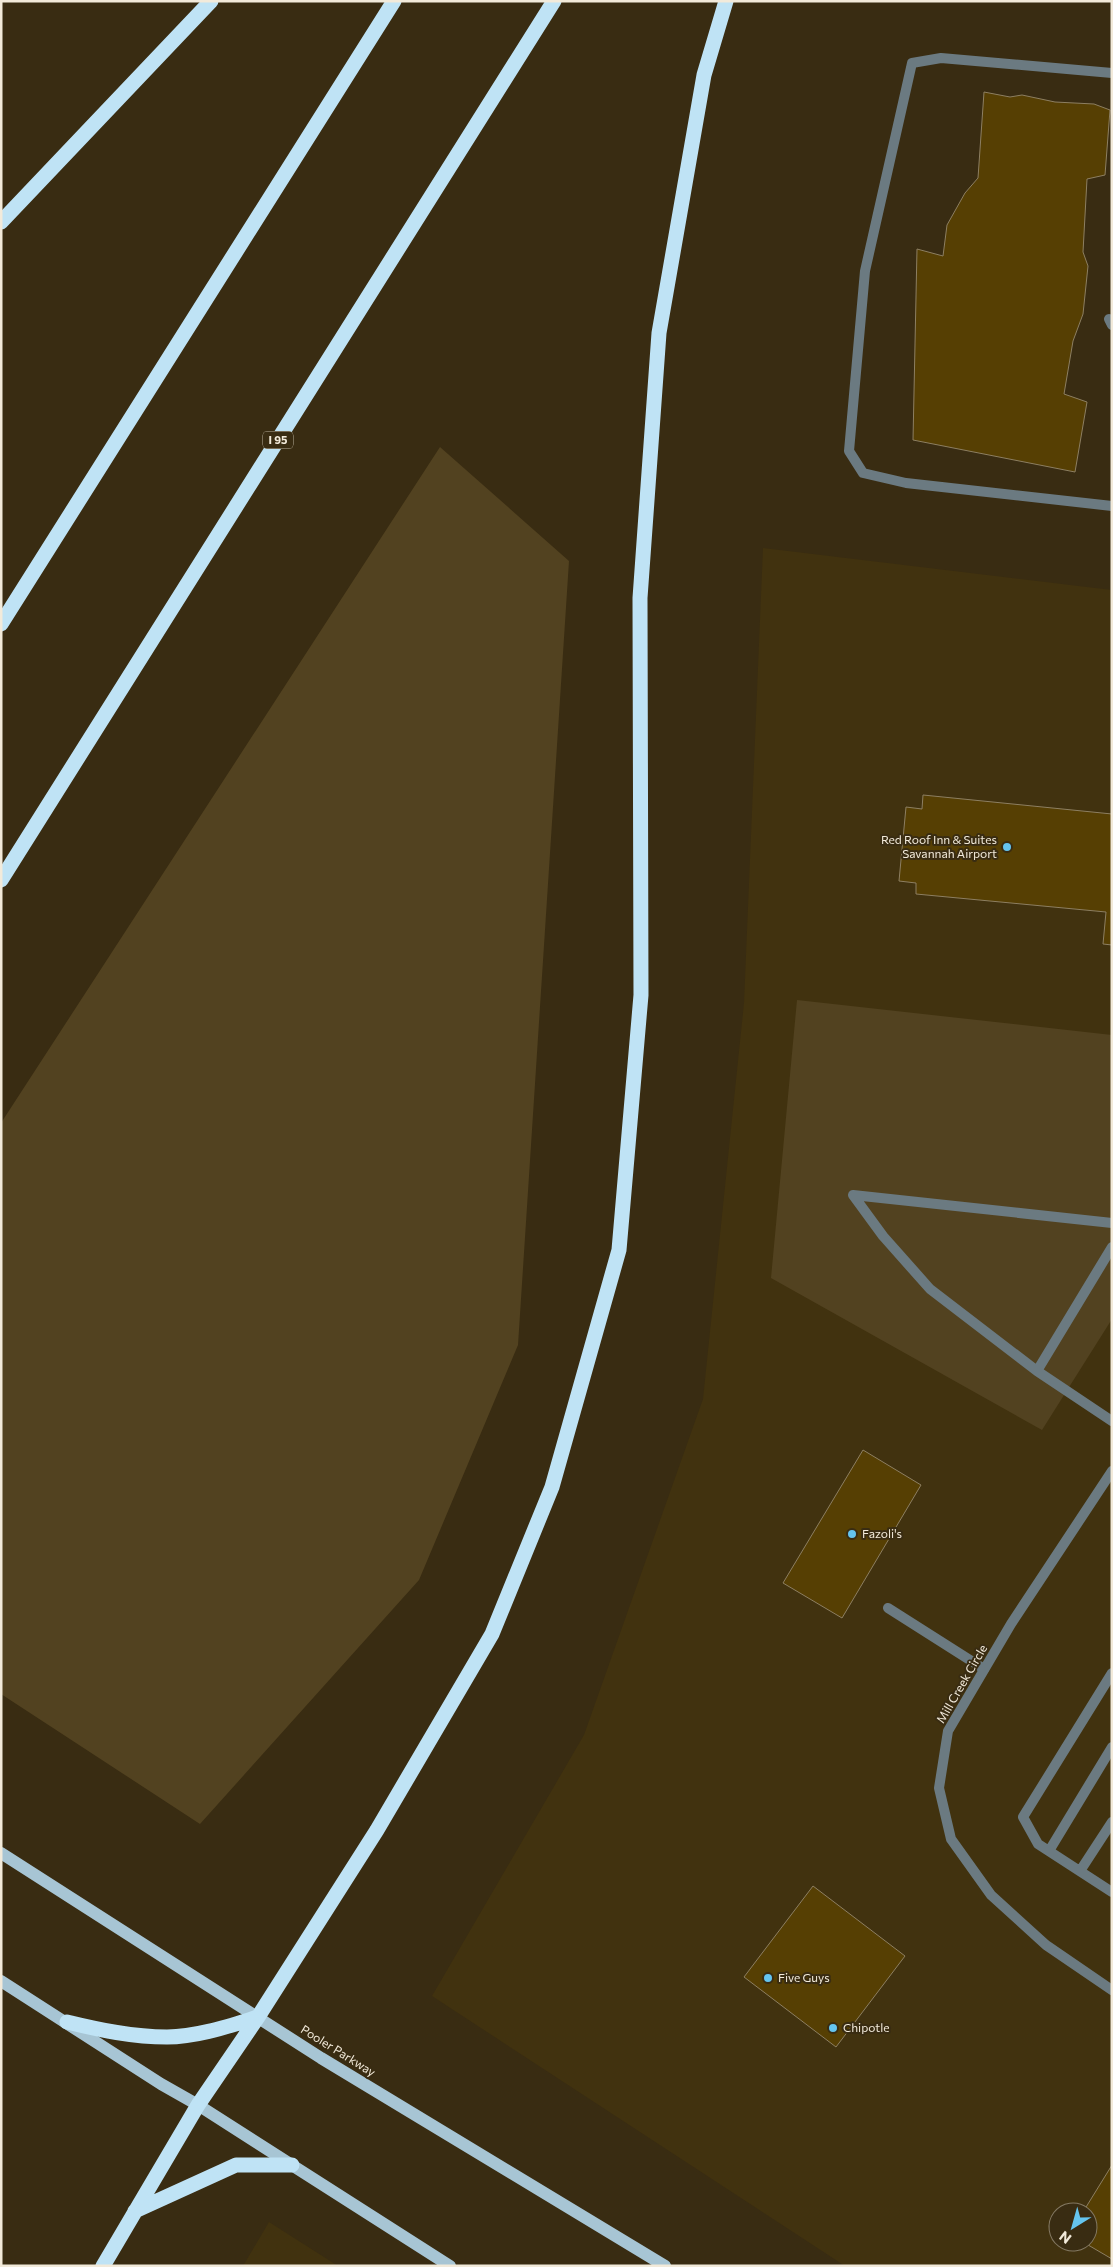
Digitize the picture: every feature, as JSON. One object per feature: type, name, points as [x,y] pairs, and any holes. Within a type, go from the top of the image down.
[{"type":"highway","points":[[1,222],[211,1]]},
{"type":"highway","points":[[1,624],[394,1]]},
{"type":"highway","name":"I 95","points":[[1,880],[554,1]]},
{"type":"highway","points":[[103,2266],[198,2105],[258,2018],[377,1830],[492,1634],[552,1487],[619,1250],[641,995],[640,598],[659,333],[704,75],[726,1]]},
{"type":"highway","points":[[67,2022],[118,2034],[169,2037],[216,2030],[258,2018]]},
{"type":"highway","points":[[135,2212],[236,2165],[292,2166]]},
{"type":"main road","name":"Pooler Parkway","points":[[1,1854],[258,2018],[664,2266]]},
{"type":"main road","points":[[1,1981],[450,2266]]},
{"type":"street","points":[[1112,73],[941,58],[912,63],[865,271],[849,451],[863,473],[906,483],[1112,506]]},
{"type":"street","points":[[1112,1223],[853,1195],[883,1236],[930,1289],[1037,1371],[1112,1421]]},
{"type":"street","points":[[1037,1371],[1112,1247]]},
{"type":"street","name":"Mill Creek Circle","points":[[1112,1471],[1011,1624],[948,1731],[939,1788],[951,1839],[990,1895],[1046,1945],[1112,1990]]},
{"type":"street","points":[[888,1608],[984,1670]]},
{"type":"street","points":[[1112,1673],[1023,1817],[1038,1844],[1112,1892]]},
{"type":"street","points":[[1049,1851],[1112,1746]]},
{"type":"street","points":[[1080,1872],[1112,1822]]},
{"type":"shaded area","points":[[440,447],[569,561],[518,1345],[419,1580],[200,1824],[1,1694],[1,1123]]},
{"type":"shaded area","points":[[763,548],[1112,590],[1112,2266],[845,2266],[432,1996],[584,1735],[703,1399],[744,1003]]},
{"type":"shaded area","points":[[797,1000],[1112,1035],[1112,1319],[1042,1430],[771,1278]]},
{"type":"shaded area","points":[[269,2222],[338,2266],[243,2266]]},
{"type":"building","points":[[984,92],[1010,97],[1022,95],[1055,102],[1094,104],[1110,110],[1105,175],[1087,179],[1083,252],[1088,266],[1083,314],[1073,341],[1064,394],[1087,402],[1075,472],[913,440],[917,249],[943,256],[947,225],[965,193],[978,178]]},
{"type":"building","name":"Red Roof Inn & Suites Savannah Airport","points":[[923,795],[1112,814],[1112,945],[1103,944],[1106,912],[916,894],[916,883],[899,881],[906,807],[922,809]]},
{"type":"building","name":"Fazoli's","points":[[863,1450],[921,1485],[842,1618],[783,1583]]},
{"type":"building","points":[[813,1886],[905,1956],[836,2047],[744,1977]]},
{"type":"building","points":[[1112,2165],[1112,2259],[1098,2251],[1098,2202],[1089,2202]]},
{"type":"place","name":"Red Roof Inn & Suites Savannah Airport","points":[[1007,847]]},
{"type":"place","name":"Fazoli's","points":[[852,1534]]},
{"type":"place","name":"Five Guys","points":[[768,1978]]},
{"type":"place","name":"Chipotle","points":[[833,2028]]}]
